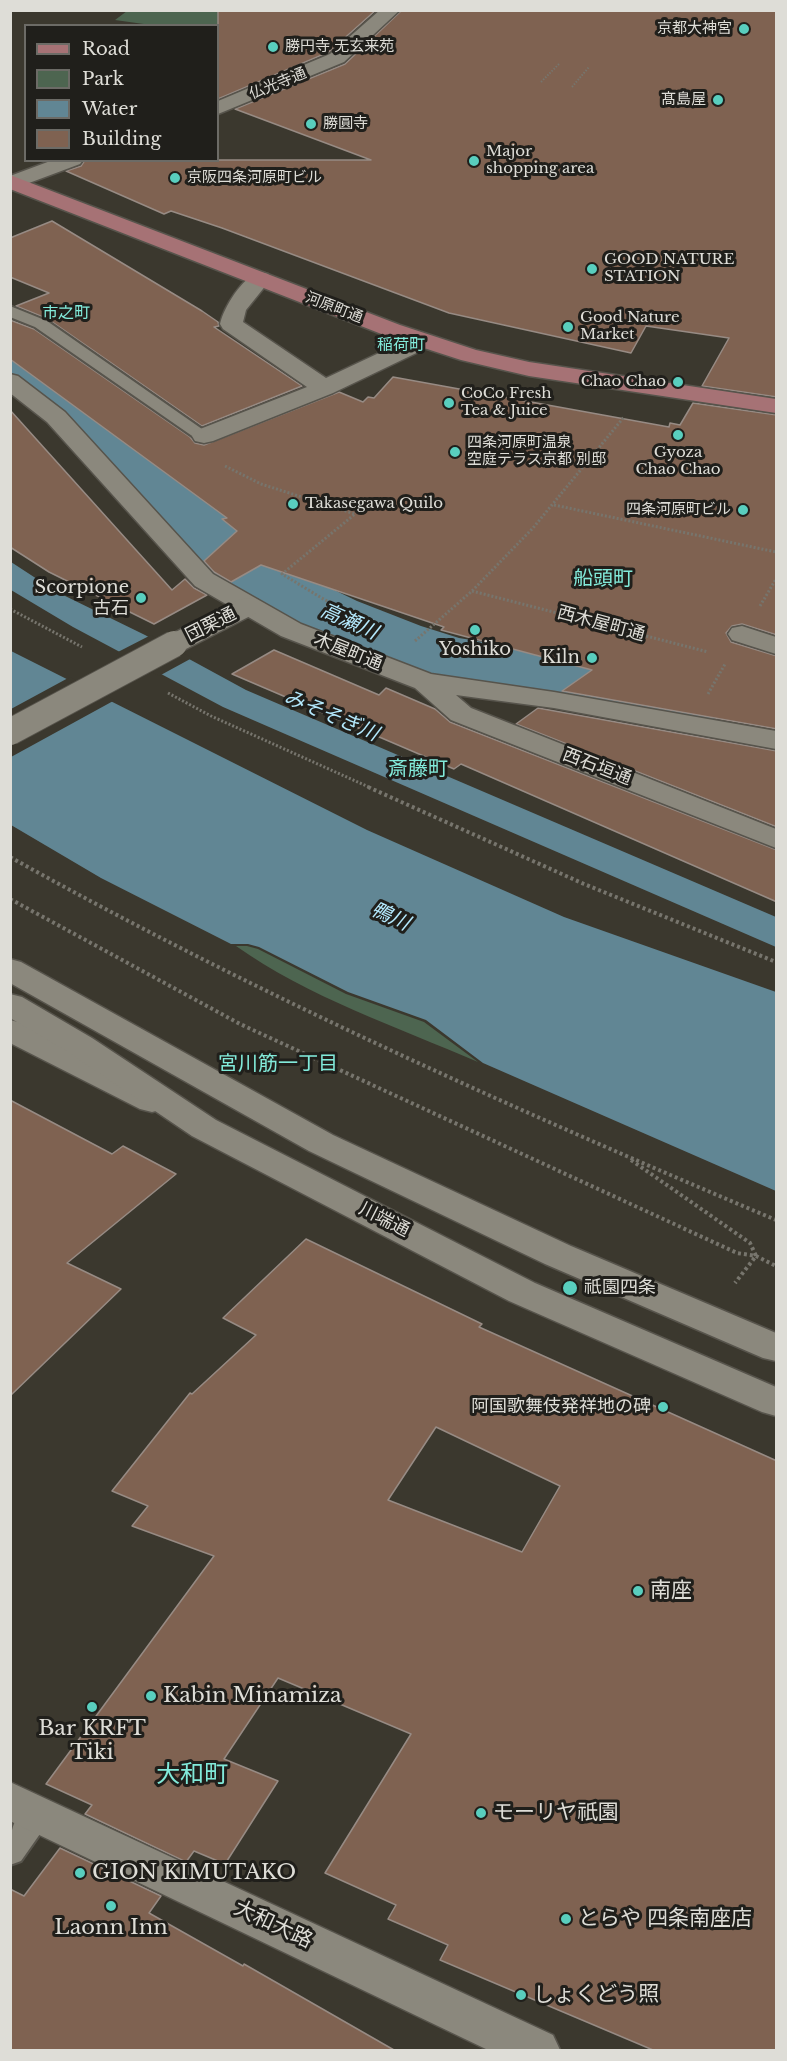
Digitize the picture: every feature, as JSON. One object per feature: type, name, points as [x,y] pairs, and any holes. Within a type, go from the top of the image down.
[{"type":"main road","name":"河原町通","points":[[12,182],[423,341],[469,355],[529,369],[777,406]]},
{"type":"street","name":"仏光寺通","points":[[219,108],[337,58],[391,10]]},
{"type":"street","points":[[12,182],[67,162]]},
{"type":"street","points":[[260,279],[235,309],[231,324],[325,388]]},
{"type":"street","points":[[204,436],[325,388],[423,341]]},
{"type":"street","name":"木屋町通","points":[[10,381],[56,417],[204,580],[291,630],[424,682],[554,700],[777,740]]},
{"type":"street","name":"団栗通","points":[[10,732],[248,606]]},
{"type":"street","points":[[742,634],[777,646]]},
{"type":"street","name":"西石垣通","points":[[424,682],[462,714],[777,839]]},
{"type":"street","points":[[10,969],[321,1143],[558,1255],[777,1348]]},
{"type":"street","name":"川端通","points":[[10,1004],[80,1045],[204,1128],[522,1292],[777,1402]]},
{"type":"street","points":[[10,1030],[204,1128]]},
{"type":"street","name":"大和大路","points":[[25,1807],[536,2050]]},
{"type":"lane","points":[[10,310],[41,324],[204,436]]},
{"type":"lane","points":[[10,1852],[25,1807]]},
{"type":"path","points":[[541,82],[560,63]]},
{"type":"path","points":[[572,87],[589,67]]},
{"type":"path","points":[[410,634],[417,640],[472,591],[554,506],[646,387]]},
{"type":"path","points":[[204,436],[200,449],[235,472],[261,484],[355,514],[282,574],[326,600],[373,620]]},
{"type":"path","points":[[554,506],[777,552]]},
{"type":"path","name":"西木屋町通","points":[[472,591],[718,654]]},
{"type":"path","points":[[10,609],[84,648]]},
{"type":"path","points":[[158,688],[211,716],[398,802],[584,884],[777,962]]},
{"type":"path","points":[[10,857],[125,921],[299,1008],[625,1156],[777,1220]]},
{"type":"path","points":[[10,899],[240,1024],[737,1253],[756,1256],[777,1266]]},
{"type":"path","points":[[625,1156],[750,1243],[756,1256]]},
{"type":"path","points":[[735,1283],[756,1256]]},
{"type":"green space","points":[[127,11],[241,11],[219,31],[219,24],[144,24],[115,20]]},
{"type":"green space","points":[[236,946],[258,949],[346,994],[424,1022],[478,1062],[323,996],[293,981]]},
{"type":"water","points":[[11,562],[57,592],[145,635],[246,690],[776,917],[776,947],[223,707],[73,627],[11,590]]},
{"type":"water","name":"鴨川","points":[[11,651],[367,830],[564,917],[776,992],[776,1191],[483,1063],[426,1020],[348,992],[259,947],[248,944],[231,944],[101,878],[11,825]]},
{"type":"pier","points":[[151,635],[192,658],[159,676],[116,653]]},
{"type":"pier","points":[[70,677],[115,700],[11,757],[11,709]]},
{"type":"building","points":[[218,10],[376,10],[329,52],[219,99]]},
{"type":"building","points":[[402,10],[777,10],[777,397],[702,386],[729,338],[646,326],[631,353],[449,313],[222,228],[171,211],[164,214],[66,171],[81,166],[84,162],[371,160],[235,109],[345,64]]},
{"type":"building","points":[[52,221],[202,311],[218,322],[219,326],[214,327],[302,386],[202,426],[48,319],[16,306],[49,293],[10,277],[10,238]]},
{"type":"building","points":[[10,320],[34,329],[190,437],[195,443],[204,445],[339,392],[363,402],[368,397],[374,398],[393,377],[669,427],[670,423],[680,425],[693,403],[777,415],[777,635],[742,624],[732,626],[726,633],[731,642],[777,656],[777,729],[562,691],[592,670],[441,630],[444,627],[261,565],[231,582],[214,572],[204,561],[237,531],[222,519],[227,518],[10,359]]},
{"type":"building","points":[[10,410],[172,590],[185,579],[194,588],[207,595],[154,624],[49,572],[10,547]]},
{"type":"building","points":[[274,650],[379,695],[386,688],[435,709],[450,722],[777,850],[777,902],[461,764],[454,769],[232,674]]},
{"type":"building","points":[[538,708],[777,751],[777,827],[516,724]]},
{"type":"building","points":[[10,1100],[112,1154],[123,1146],[176,1174],[67,1263],[121,1289],[10,1396]]},
{"type":"building","points":[[306,1239],[482,1324],[479,1327],[777,1461],[777,2050],[653,2050],[440,1960],[448,1945],[388,1919],[396,1905],[325,1873],[411,1734],[278,1678],[224,1759],[278,1781],[225,1864],[194,1851],[186,1862],[85,1814],[92,1805],[46,1784],[214,1556],[132,1526],[148,1506],[112,1491],[190,1393],[192,1394],[256,1335],[223,1318]],"holes":[[[436,1427],[560,1486],[522,1552],[388,1500]]]},
{"type":"building","points":[[60,1848],[161,1896],[149,1913],[243,1966],[244,1964],[394,2050],[10,2050],[10,1889],[24,1896]]},
{"type":"waterway","name":"高瀬川","points":[[27,359],[80,399],[220,543],[272,584],[301,601],[363,630],[426,652],[458,660],[697,700]]},
{"type":"place","name":"京都大神宮","points":[[744,29]]},
{"type":"place","name":"勝円寺 无玄来苑","points":[[273,47]]},
{"type":"place","name":"髙島屋","points":[[718,100]]},
{"type":"place","name":"勝圓寺","points":[[311,124]]},
{"type":"place","name":"Major shopping area","points":[[474,161]]},
{"type":"place","name":"京阪四条河原町ビル","points":[[175,178]]},
{"type":"place","name":"GOOD NATURE STATION","points":[[592,269]]},
{"type":"place","name":"Good Nature Market","points":[[568,327]]},
{"type":"place","name":"Chao Chao","points":[[678,382]]},
{"type":"place","name":"CoCo Fresh Tea & Juice","points":[[449,403]]},
{"type":"place","name":"Gyoza Chao Chao","points":[[678,435]]},
{"type":"place","name":"四条河原町温泉 空庭テラス京都 別邸","points":[[455,452]]},
{"type":"place","name":"Takasegawa Quilo","points":[[293,504]]},
{"type":"place","name":"四条河原町ビル","points":[[743,510]]},
{"type":"place","name":"Scorpione 古石","points":[[141,598]]},
{"type":"place","name":"Yoshiko","points":[[475,630]]},
{"type":"place","name":"Kiln","points":[[592,658]]},
{"type":"place","name":"祇園四条","points":[[570,1288]]},
{"type":"place","name":"阿国歌舞伎発祥地の碑","points":[[663,1407]]},
{"type":"place","name":"南座","points":[[638,1591]]},
{"type":"place","name":"Kabin Minamiza","points":[[151,1696]]},
{"type":"place","name":"Bar KRFT Tiki","points":[[92,1707]]},
{"type":"place","name":"モーリヤ祇園","points":[[481,1813]]},
{"type":"place","name":"GION KIMUTAKO","points":[[80,1873]]},
{"type":"place","name":"Laonn Inn","points":[[111,1906]]},
{"type":"place","name":"とらや 四条南座店","points":[[566,1919]]},
{"type":"place","name":"しょくどう照","points":[[521,1995]]},
{"type":"district","name":"市之町","points":[[66,313]]},
{"type":"district","name":"稲荷町","points":[[401,345]]},
{"type":"district","name":"船頭町","points":[[603,579]]},
{"type":"district","name":"斎藤町","points":[[418,769]]},
{"type":"district","name":"宮川筋一丁目","points":[[278,1064]]},
{"type":"district","name":"大和町","points":[[192,1775]]},
{"type":"water label","name":"みそそぎ川","points":[[331,716]]}]
